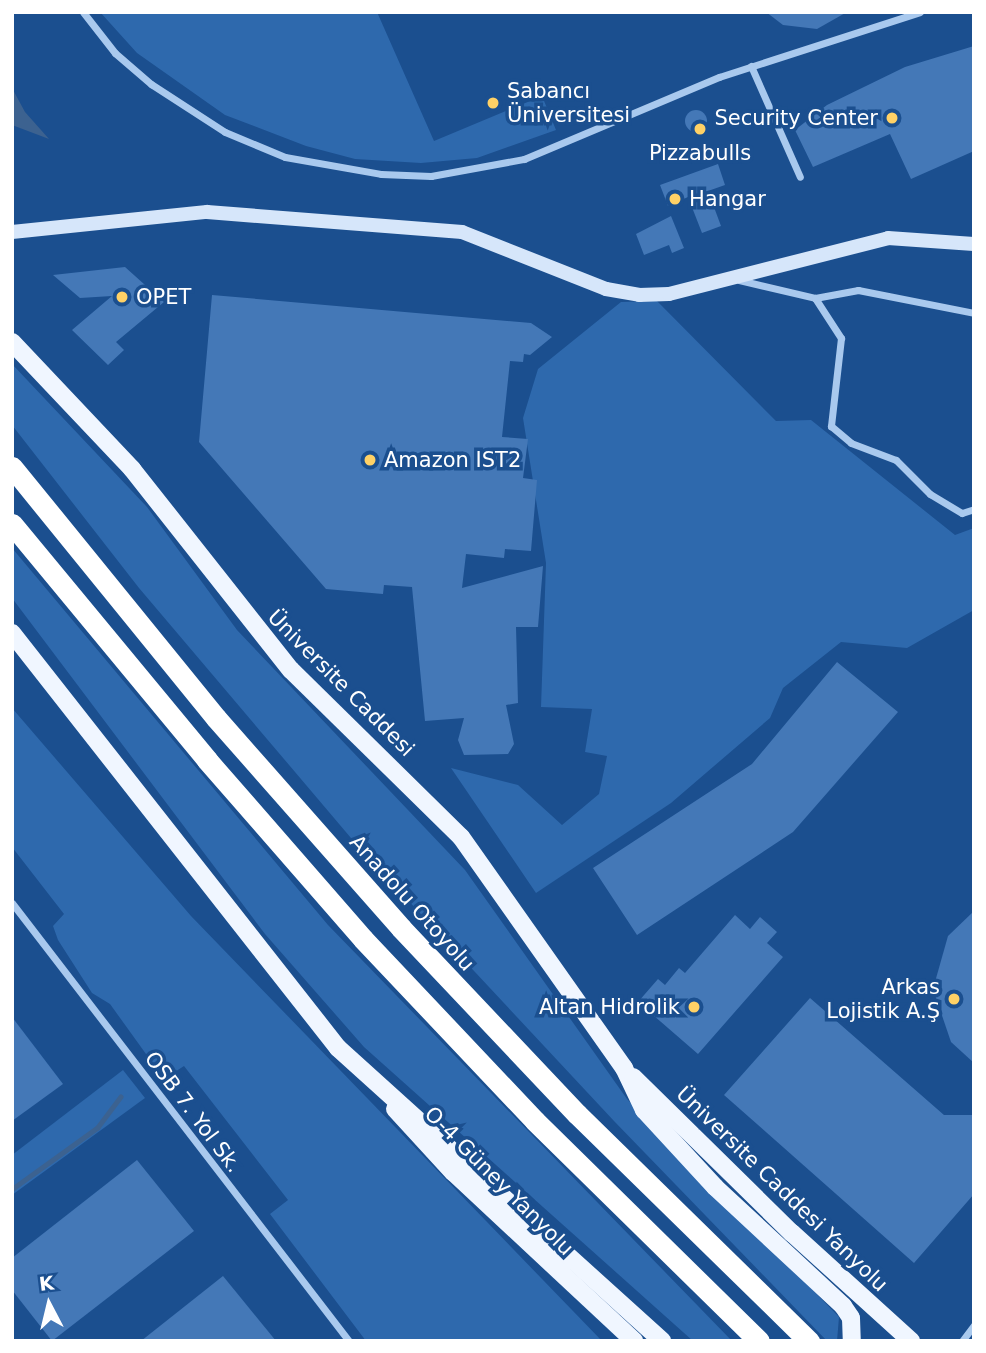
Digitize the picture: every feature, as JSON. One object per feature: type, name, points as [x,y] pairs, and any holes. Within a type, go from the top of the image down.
[{"type":"highway","name":"Anadolu Otoyolu","points":[[12,467],[216,718],[401,928],[577,1114],[809,1341]]},
{"type":"highway","points":[[12,524],[207,760],[363,939],[536,1121],[759,1341]]},
{"type":"main road","name":"Üniversite Caddesi","points":[[12,342],[132,470],[283,661],[461,837],[624,1068]]},
{"type":"main road","points":[[12,633],[338,1048],[663,1341]]},
{"type":"main road","name":"O-4 Güney Yanyolu","points":[[338,1048],[453,1172],[634,1341]]},
{"type":"main road","points":[[624,1068],[645,1110],[715,1187],[843,1306],[853,1337]]},
{"type":"main road","name":"Üniversite Caddesi Yanyolu","points":[[624,1068],[792,1233],[912,1341]]},
{"type":"street","points":[[83,12],[114,53],[150,84],[225,132],[285,157],[381,174],[431,176],[524,159],[751,65],[920,12]]},
{"type":"street","points":[[751,65],[800,177]]},
{"type":"street","points":[[12,232],[207,212],[462,232],[606,289],[639,295],[669,294],[888,238],[974,244]]},
{"type":"street","points":[[728,278],[815,298],[858,290],[974,313]]},
{"type":"street","points":[[815,298],[841,338],[831,426],[851,443],[896,460],[930,494],[962,513],[974,509]]},
{"type":"street","name":"OSB 7. Yol Sk.","points":[[12,903],[348,1341]]},
{"type":"street","points":[[962,1341],[974,1325]]},
{"type":"shaded area","points":[[100,12],[377,12],[434,141],[542,96],[556,130],[477,158],[421,163],[355,159],[306,146],[225,115],[137,53]]},
{"type":"shaded area","points":[[12,88],[25,112],[49,139],[12,125]]},
{"type":"shaded area","points":[[657,301],[776,421],[811,420],[955,535],[974,528],[974,610],[907,648],[841,642],[783,688],[770,718],[671,803],[536,893],[451,768],[518,785],[562,825],[599,794],[607,756],[585,752],[592,709],[541,707],[546,563],[523,418],[538,369],[621,302]]},
{"type":"shaded area","points":[[12,364],[147,507],[237,630],[465,870],[627,1099],[839,1317],[837,1341],[827,1341],[614,1121],[362,851],[139,588],[12,425]]},
{"type":"shaded area","points":[[12,548],[328,925],[732,1341],[693,1341],[364,1047],[265,934],[12,598]]},
{"type":"shaded area","points":[[12,708],[191,916],[602,1341],[366,1341],[270,1214],[288,1200],[184,1066],[164,1079],[110,1004],[92,993],[58,940],[53,926],[64,914],[12,847]]},
{"type":"shaded area","points":[[123,1070],[145,1098],[12,1195],[12,1155]]},
{"type":"building","points":[[766,12],[847,12],[817,29],[783,25]]},
{"type":"building","name":"Security Center","points":[[974,46],[974,151],[911,179],[890,134],[813,167],[795,130],[827,105],[905,67]]},
{"type":"building","points":[[696,110],[704,113],[707,121],[704,129],[696,132],[688,129],[685,121],[688,113]]},
{"type":"building","name":"Hangar","points":[[718,164],[725,185],[708,191],[721,226],[702,233],[688,197],[668,206],[660,185]]},
{"type":"building","points":[[671,216],[684,248],[672,253],[669,245],[644,255],[636,234]]},
{"type":"building","points":[[125,267],[164,302],[116,342],[124,350],[108,365],[72,330],[112,296],[80,298],[53,275]]},
{"type":"building","name":"Amazon IST2","points":[[212,295],[531,323],[552,337],[530,355],[524,354],[523,362],[510,361],[502,437],[528,439],[523,478],[537,480],[531,551],[505,549],[504,558],[466,554],[462,588],[543,566],[538,627],[516,627],[518,703],[506,705],[514,744],[508,754],[464,755],[458,740],[464,718],[425,721],[412,587],[384,585],[383,594],[326,589],[199,442]]},
{"type":"building","points":[[837,662],[898,712],[793,832],[637,935],[593,868],[752,764]]},
{"type":"building","name":"Arkas Lojistik A.Ş","points":[[974,911],[974,1063],[951,1042],[933,989],[948,936]]},
{"type":"building","points":[[735,915],[750,929],[760,917],[777,932],[767,943],[783,957],[698,1054],[638,1002],[658,979],[665,985],[679,968],[685,973]]},
{"type":"building","points":[[810,998],[944,1115],[974,1115],[974,1194],[914,1263],[724,1095]]},
{"type":"building","points":[[12,1017],[63,1084],[12,1121]]},
{"type":"building","points":[[137,1160],[194,1231],[52,1341],[12,1290],[12,1258]]},
{"type":"building","points":[[223,1276],[276,1341],[141,1341]]},
{"type":"waterway","points":[[12,1189],[97,1128],[120,1097]]},
{"type":"place","name":"Sabancı Üniversitesi","points":[[493,103]]},
{"type":"place","name":"Security Center","points":[[892,118]]},
{"type":"place","name":"Pizzabulls","points":[[700,129]]},
{"type":"place","name":"Hangar","points":[[675,199]]},
{"type":"place","name":"OPET","points":[[122,297]]},
{"type":"place","name":"Amazon IST2","points":[[370,460]]},
{"type":"place","name":"Arkas Lojistik A.Ş","points":[[954,999]]},
{"type":"place","name":"Altan Hidrolik","points":[[694,1007]]}]
